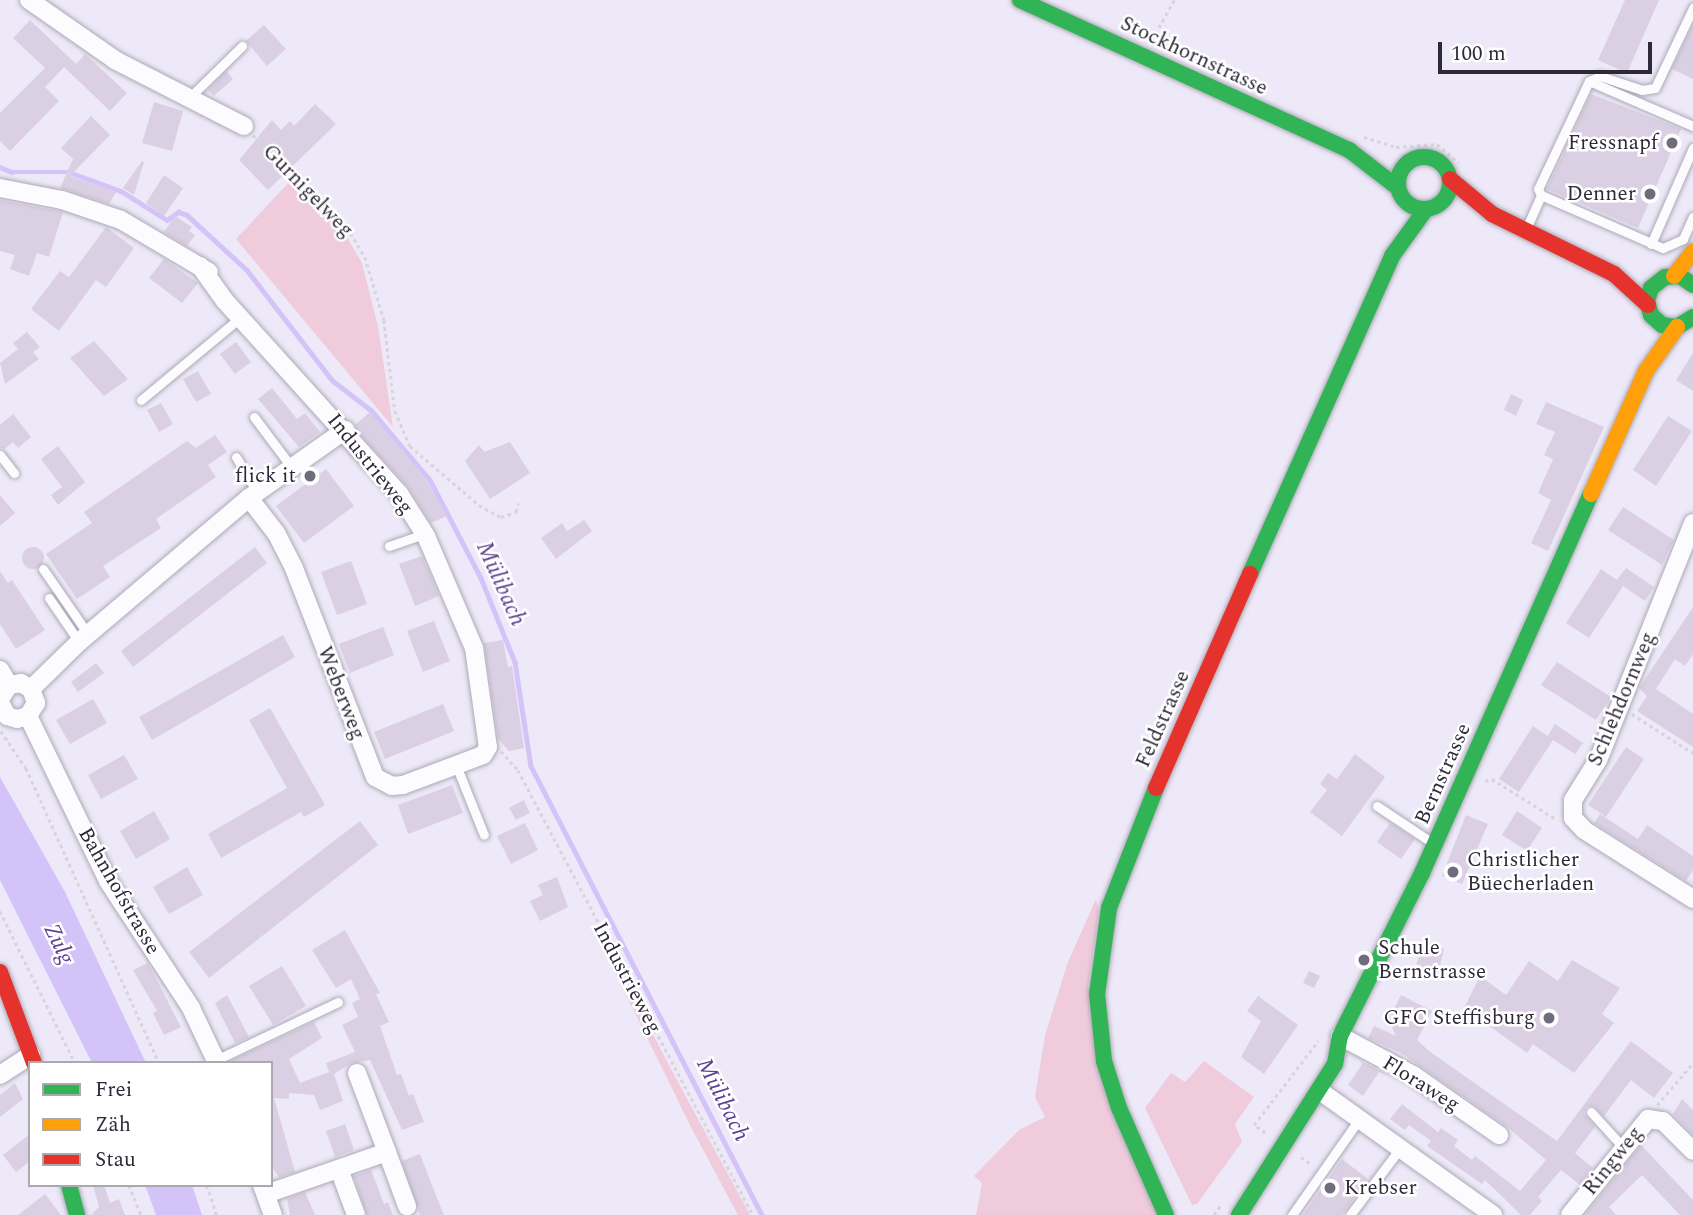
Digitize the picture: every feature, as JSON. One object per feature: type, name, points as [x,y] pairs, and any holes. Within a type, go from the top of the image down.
[{"type":"main road","name":"Stockhornstrasse","points":[[1020,0],[1349,150],[1409,161]]},
{"type":"main road","name":"Stockhornstrasse","points":[[1349,150],[1399,192]]},
{"type":"main road","points":[[1492,214],[1412,207],[1399,192],[1400,172],[1409,161],[1436,160],[1450,179],[1492,214],[1615,274],[1662,325],[1687,323]]},
{"type":"main road","points":[[1432,207],[1448,194],[1450,179]]},
{"type":"main road","name":"Feldstrasse","points":[[1392,256],[1399,192]]},
{"type":"main road","name":"Feldstrasse","points":[[1166,1215],[1119,1108],[1104,1061],[1097,994],[1109,908],[1143,817],[1392,256],[1432,207]]},
{"type":"main road","points":[[1649,310],[1649,292],[1693,252]]},
{"type":"main road","points":[[1615,274],[1667,277],[1693,285]]},
{"type":"main road","name":"Bernstrasse","points":[[1646,371],[1649,310]]},
{"type":"main road","name":"Bernstrasse","points":[[1239,1215],[1320,1091],[1338,1056],[1333,1037],[1434,844],[1646,371],[1687,323]]},
{"type":"main road","points":[[0,972],[32,1059]]},
{"type":"main road","points":[[1221,1215],[1333,1037]]},
{"type":"main road","points":[[70,1187],[77,1215]]},
{"type":"street","name":"Gurnigelweg","points":[[29,0],[115,60],[244,127]]},
{"type":"street","name":"Industrieweg","points":[[0,188],[101,213],[200,266],[241,317],[345,430],[400,495],[424,534],[468,626],[488,747]]},
{"type":"street","points":[[31,689],[83,638],[253,495],[345,430]]},
{"type":"street","name":"Weberweg","points":[[253,495],[294,568],[375,777],[392,786],[403,785],[483,755],[488,747]]},
{"type":"street","name":"Schlehdornweg","points":[[1573,818],[1573,800],[1598,760],[1693,523]]},
{"type":"street","points":[[21,683],[31,689],[36,703],[28,716],[2,703],[21,683]]},
{"type":"street","name":"Bahnhofstrasse","points":[[28,716],[108,881],[191,1008],[216,1061]]},
{"type":"street","points":[[1573,818],[1584,830],[1693,898]]},
{"type":"street","name":"Floraweg","points":[[1333,1037],[1413,1076],[1499,1135]]},
{"type":"street","points":[[0,1075],[32,1059]]},
{"type":"street","points":[[358,1073],[407,1206]]},
{"type":"street","points":[[1320,1091],[1493,1215]]},
{"type":"street","name":"Ringweg","points":[[1570,1215],[1641,1124],[1663,1121],[1693,1151]]},
{"type":"street","points":[[273,1215],[264,1190],[387,1152]]},
{"type":"street","points":[[339,1169],[356,1215]]},
{"type":"lane","points":[[1693,8],[1656,88],[1642,90],[1600,76],[1589,81],[1538,189],[1541,195],[1663,248],[1678,245],[1693,217]]},
{"type":"lane","points":[[190,97],[242,46]]},
{"type":"lane","points":[[1589,81],[1693,126]]},
{"type":"lane","points":[[1651,244],[1693,148]]},
{"type":"lane","points":[[1526,229],[1541,195]]},
{"type":"lane","points":[[141,400],[241,317]]},
{"type":"lane","points":[[254,418],[293,469]]},
{"type":"lane","points":[[0,455],[14,472]]},
{"type":"lane","points":[[236,457],[253,495]]},
{"type":"lane","points":[[389,546],[424,534]]},
{"type":"lane","points":[[43,569],[83,638]]},
{"type":"lane","points":[[49,598],[83,638]]},
{"type":"lane","points":[[456,765],[484,835]]},
{"type":"lane","points":[[1377,806],[1434,844]]},
{"type":"lane","points":[[216,1061],[338,1002]]},
{"type":"lane","points":[[1591,1112],[1623,1147]]},
{"type":"lane","points":[[1292,1215],[1360,1118]]},
{"type":"lane","points":[[1350,1215],[1401,1147]]},
{"type":"path","points":[[1145,56],[1174,0]]},
{"type":"path","name":"Gurnigelweg","points":[[244,127],[341,221],[365,257],[384,320],[395,411],[410,446],[479,505],[501,517],[516,512],[517,503]]},
{"type":"path","points":[[2,703],[26,768],[158,1061]]},
{"type":"path","points":[[1620,707],[1693,753]]},
{"type":"path","name":"Industrieweg","points":[[488,747],[510,758],[518,770],[753,1215]]},
{"type":"path","points":[[1468,770],[1487,782],[1492,779],[1559,821],[1573,818]]},
{"type":"path","points":[[0,911],[74,1061]]},
{"type":"path","points":[[1265,1133],[1254,1125],[1319,1040],[1333,1037]]},
{"type":"path","points":[[1641,1124],[1693,1063]]},
{"type":"path","points":[[1300,1156],[1317,1168]]},
{"type":"path","points":[[131,1187],[141,1215]]},
{"type":"path","points":[[208,1187],[217,1215]]},
{"type":"shaded area","points":[[291,180],[343,231],[362,263],[378,327],[393,427],[236,239]]},
{"type":"shaded area","points":[[1096,899],[1099,913],[1088,986],[1157,1215],[976,1215],[982,1183],[974,1176],[1019,1130],[1045,1117],[1035,1097],[1045,1035],[1068,962]]},
{"type":"shaded area","points":[[596,925],[750,1215],[738,1215],[693,1131],[601,944],[593,927]]},
{"type":"shaded area","points":[[1204,1061],[1254,1097],[1235,1124],[1242,1142],[1197,1204],[1192,1205],[1145,1108],[1171,1073],[1185,1082]]},
{"type":"water","name":"Zulg","points":[[0,777],[65,892],[145,1061],[91,1061],[0,880]]},
{"type":"water","points":[[146,1187],[193,1187],[202,1215],[156,1215]]},
{"type":"building","points":[[1625,0],[1659,0],[1627,73],[1598,60]]},
{"type":"building","points":[[30,20],[76,64],[85,54],[127,93],[110,111],[64,67],[45,87],[59,101],[10,151],[0,141],[0,113],[45,68],[13,38]]},
{"type":"building","points":[[1693,24],[1693,79],[1672,69]]},
{"type":"building","points":[[264,25],[286,49],[267,66],[246,41]]},
{"type":"building","points":[[226,71],[233,79],[214,96],[208,90]]},
{"type":"building","points":[[1591,94],[1681,129],[1638,228],[1547,189]]},
{"type":"building","points":[[154,102],[183,111],[172,151],[142,143]]},
{"type":"building","points":[[315,104],[336,124],[268,190],[239,160],[272,120],[281,130],[290,121],[294,126]]},
{"type":"building","points":[[91,116],[110,135],[70,176],[116,192],[109,204],[60,188],[73,159],[61,148]]},
{"type":"building","points":[[142,161],[144,162],[134,195],[123,188]]},
{"type":"building","points":[[164,175],[183,188],[164,216],[146,203]]},
{"type":"building","points":[[0,200],[63,212],[49,257],[37,253],[29,276],[10,269],[15,255],[0,251]]},
{"type":"building","points":[[175,216],[192,227],[189,231],[195,235],[187,246],[164,232]]},
{"type":"building","points":[[106,227],[134,248],[106,287],[96,280],[59,331],[31,309],[60,271],[69,277]]},
{"type":"building","points":[[164,259],[198,283],[182,303],[149,278]]},
{"type":"building","points":[[27,332],[40,347],[33,352],[39,359],[5,384],[0,363],[18,349],[13,343]]},
{"type":"building","points":[[94,341],[128,379],[104,396],[70,358]]},
{"type":"building","points":[[236,342],[251,362],[235,374],[220,354]]},
{"type":"building","points":[[1693,353],[1693,391],[1676,380]]},
{"type":"building","points":[[198,371],[211,394],[196,402],[183,379]]},
{"type":"building","points":[[272,388],[297,419],[305,413],[320,432],[299,447],[258,399]]},
{"type":"building","points":[[1511,394],[1523,400],[1516,416],[1504,410]]},
{"type":"building","points":[[1546,402],[1604,427],[1548,551],[1531,543],[1551,500],[1538,493],[1553,459],[1544,455],[1555,432],[1536,424]]},
{"type":"building","points":[[161,403],[173,424],[159,432],[147,410]]},
{"type":"building","points":[[370,412],[427,481],[447,516],[431,523],[408,487],[356,430],[355,425]]},
{"type":"building","points":[[13,414],[31,437],[18,448],[13,442],[4,449],[0,448],[0,425]]},
{"type":"building","points":[[1668,416],[1692,431],[1656,486],[1633,470]]},
{"type":"building","points":[[215,435],[227,452],[208,465],[216,477],[156,519],[161,528],[103,566],[110,577],[77,599],[46,554],[92,523],[84,512],[187,441],[196,448]]},
{"type":"building","points":[[510,442],[530,473],[490,499],[465,461],[479,445],[484,452]]},
{"type":"building","points":[[58,446],[85,482],[58,505],[51,495],[62,487],[41,459]]},
{"type":"building","points":[[326,469],[354,506],[304,543],[276,506]]},
{"type":"building","points":[[0,495],[15,513],[0,526]]},
{"type":"building","points":[[1623,507],[1674,540],[1662,565],[1608,530]]},
{"type":"building","points":[[584,520],[592,531],[556,559],[541,538],[562,523],[567,531]]},
{"type":"building","points":[[33,547],[41,550],[44,558],[41,566],[33,569],[25,566],[22,558],[25,550]]},
{"type":"building","points":[[255,547],[267,563],[133,667],[121,651]]},
{"type":"building","points":[[422,556],[439,596],[415,606],[399,564]]},
{"type":"building","points":[[351,561],[367,604],[337,615],[321,572]]},
{"type":"building","points":[[1626,568],[1654,587],[1645,601],[1623,586],[1589,638],[1566,623],[1601,569],[1617,580]]},
{"type":"building","points":[[0,571],[8,583],[12,580],[45,630],[16,649],[0,624]]},
{"type":"building","points":[[1693,607],[1693,654],[1685,666],[1675,659],[1656,689],[1693,714],[1693,747],[1637,711],[1647,696],[1639,688]]},
{"type":"building","points":[[434,621],[450,661],[423,672],[407,631]]},
{"type":"building","points":[[383,627],[394,655],[350,673],[339,644]]},
{"type":"building","points":[[283,635],[295,657],[152,740],[139,717]]},
{"type":"building","points":[[503,640],[508,667],[512,666],[524,748],[509,751],[498,739],[484,643]]},
{"type":"building","points":[[1557,662],[1611,697],[1596,720],[1541,685]]},
{"type":"building","points":[[96,663],[104,673],[78,692],[71,682]]},
{"type":"building","points":[[93,699],[107,723],[70,744],[56,720]]},
{"type":"building","points":[[443,704],[454,731],[385,759],[374,732]]},
{"type":"building","points":[[270,708],[325,805],[304,817],[301,812],[221,858],[208,834],[287,788],[249,720]]},
{"type":"building","points":[[1555,724],[1583,743],[1575,754],[1553,740],[1519,792],[1499,779],[1533,726],[1548,736]]},
{"type":"building","points":[[1626,747],[1644,759],[1606,817],[1588,805]]},
{"type":"building","points":[[1355,754],[1385,777],[1342,836],[1310,812],[1327,790],[1320,784],[1328,773],[1337,779]]},
{"type":"building","points":[[124,755],[138,779],[101,799],[88,775]]},
{"type":"building","points":[[452,785],[463,813],[408,834],[398,805]]},
{"type":"building","points":[[524,800],[530,813],[516,820],[509,808]]},
{"type":"building","points":[[154,811],[170,839],[136,859],[120,831]]},
{"type":"building","points":[[1517,811],[1542,828],[1527,851],[1502,835]]},
{"type":"building","points":[[1600,814],[1638,839],[1647,825],[1693,856],[1693,870],[1686,881],[1594,823]]},
{"type":"building","points":[[1466,815],[1488,824],[1462,884],[1442,876]]},
{"type":"building","points":[[360,821],[378,845],[209,978],[189,952]]},
{"type":"building","points":[[525,823],[538,850],[511,864],[497,836]]},
{"type":"building","points":[[1390,823],[1415,839],[1401,859],[1377,842]]},
{"type":"building","points":[[187,867],[203,895],[169,914],[153,887]]},
{"type":"building","points":[[557,877],[568,907],[540,921],[530,901],[543,895],[538,885]]},
{"type":"building","points":[[345,930],[380,993],[376,994],[389,1022],[380,1026],[397,1075],[401,1074],[409,1096],[413,1094],[424,1122],[402,1130],[370,1060],[352,1063],[334,1074],[343,1101],[320,1110],[314,1095],[289,1093],[289,1099],[274,1098],[295,1172],[279,1177],[273,1169],[273,1061],[230,1061],[314,1022],[322,1038],[289,1059],[300,1083],[329,1072],[326,1063],[355,1052],[342,1025],[358,1017],[352,1003],[360,999],[351,979],[336,988],[312,950]]},
{"type":"building","points":[[1426,941],[1444,949],[1438,974],[1416,964]]},
{"type":"building","name":"GFC Steffisburg","points":[[1572,960],[1620,988],[1602,1014],[1614,1023],[1574,1073],[1533,1044],[1527,1053],[1464,1008],[1480,976],[1506,995],[1529,961],[1558,981]]},
{"type":"building","points":[[148,963],[181,1027],[164,1035],[153,1013],[157,1011],[133,970]]},
{"type":"building","points":[[282,966],[306,1006],[273,1025],[249,986]]},
{"type":"building","points":[[1309,971],[1320,976],[1314,988],[1303,983]]},
{"type":"building","points":[[227,995],[249,1037],[235,1043],[215,1003]]},
{"type":"building","points":[[1401,995],[1432,1011],[1417,1040],[1557,1141],[1631,1041],[1673,1073],[1654,1098],[1631,1080],[1604,1116],[1594,1106],[1586,1107],[1584,1114],[1595,1127],[1575,1153],[1593,1168],[1580,1185],[1561,1170],[1538,1197],[1542,1201],[1530,1215],[1521,1215],[1485,1180],[1482,1184],[1427,1146],[1431,1141],[1409,1125],[1405,1130],[1390,1119],[1402,1104],[1438,1132],[1441,1128],[1458,1140],[1454,1146],[1472,1160],[1475,1156],[1520,1191],[1546,1160],[1506,1126],[1401,1053],[1368,1038],[1374,1026],[1396,1036],[1384,1011],[1394,1009]]},
{"type":"building","points":[[1258,996],[1298,1025],[1264,1074],[1241,1057],[1261,1021],[1247,1011]]},
{"type":"building","points":[[1359,1060],[1388,1075],[1379,1072],[1363,1096],[1348,1085],[1363,1063]]},
{"type":"building","points":[[15,1083],[23,1099],[0,1117],[0,1095]]},
{"type":"building","points":[[1682,1099],[1693,1110],[1693,1135],[1673,1114]]},
{"type":"building","points":[[345,1124],[354,1150],[335,1157],[326,1131]]},
{"type":"building","points":[[28,1136],[28,1163],[16,1172],[3,1155]]},
{"type":"building","points":[[1641,1145],[1693,1200],[1693,1215],[1680,1215],[1642,1175],[1609,1207],[1616,1215],[1585,1215]]},
{"type":"building","points":[[420,1154],[444,1215],[420,1215],[402,1161]]},
{"type":"building","points":[[1342,1159],[1368,1179],[1342,1215],[1303,1215]]},
{"type":"building","points":[[371,1170],[384,1204],[388,1202],[393,1215],[367,1215],[354,1176]]},
{"type":"building","points":[[94,1187],[105,1187],[110,1203],[119,1199],[125,1215],[91,1215],[99,1207]]},
{"type":"building","points":[[305,1192],[315,1215],[290,1215],[287,1199]]},
{"type":"building","points":[[45,1194],[61,1215],[18,1215]]},
{"type":"waterway","name":"Mülibach","points":[[0,167],[12,172],[69,172],[121,191],[167,220],[178,212],[187,215],[247,270],[332,380],[371,410],[430,480],[481,578],[515,662],[531,766],[762,1215]]},
{"type":"traffic: fast","points":[[1020,0],[1349,150],[1397,187]]},
{"type":"traffic: fast","points":[[1424,157],[1443,164],[1450,183],[1443,202],[1424,209],[1405,202],[1398,183],[1405,164],[1424,157]]},
{"type":"traffic: fast","points":[[1250,574],[1392,256],[1426,209]]},
{"type":"traffic: fast","points":[[1693,285],[1680,276],[1665,277],[1651,288],[1647,301],[1651,315],[1662,325],[1677,327],[1693,317]]},
{"type":"traffic: fast","points":[[1239,1215],[1335,1064],[1340,1036],[1422,873],[1591,494]]},
{"type":"traffic: fast","points":[[1156,788],[1109,908],[1097,994],[1104,1061],[1119,1108],[1166,1215]]},
{"type":"traffic: fast","points":[[70,1187],[77,1215]]},
{"type":"traffic: slow","points":[[1674,276],[1693,252]]},
{"type":"traffic: slow","points":[[1591,494],[1646,371],[1677,327]]},
{"type":"traffic: jam","points":[[1450,179],[1492,214],[1614,274],[1648,305]]},
{"type":"traffic: jam","points":[[1156,788],[1250,574]]},
{"type":"traffic: jam","points":[[0,972],[33,1061]]},
{"type":"place","name":"Fressnapf","points":[[1672,143]]},
{"type":"place","name":"Denner","points":[[1650,194]]},
{"type":"place","name":"flick it","points":[[310,476]]},
{"type":"place","name":"Christlicher Büecherladen","points":[[1453,872]]},
{"type":"place","name":"Schule Bernstrasse","points":[[1364,960]]},
{"type":"place","name":"GFC Steffisburg","points":[[1549,1018]]},
{"type":"place","name":"Krebser","points":[[1330,1188]]}]
